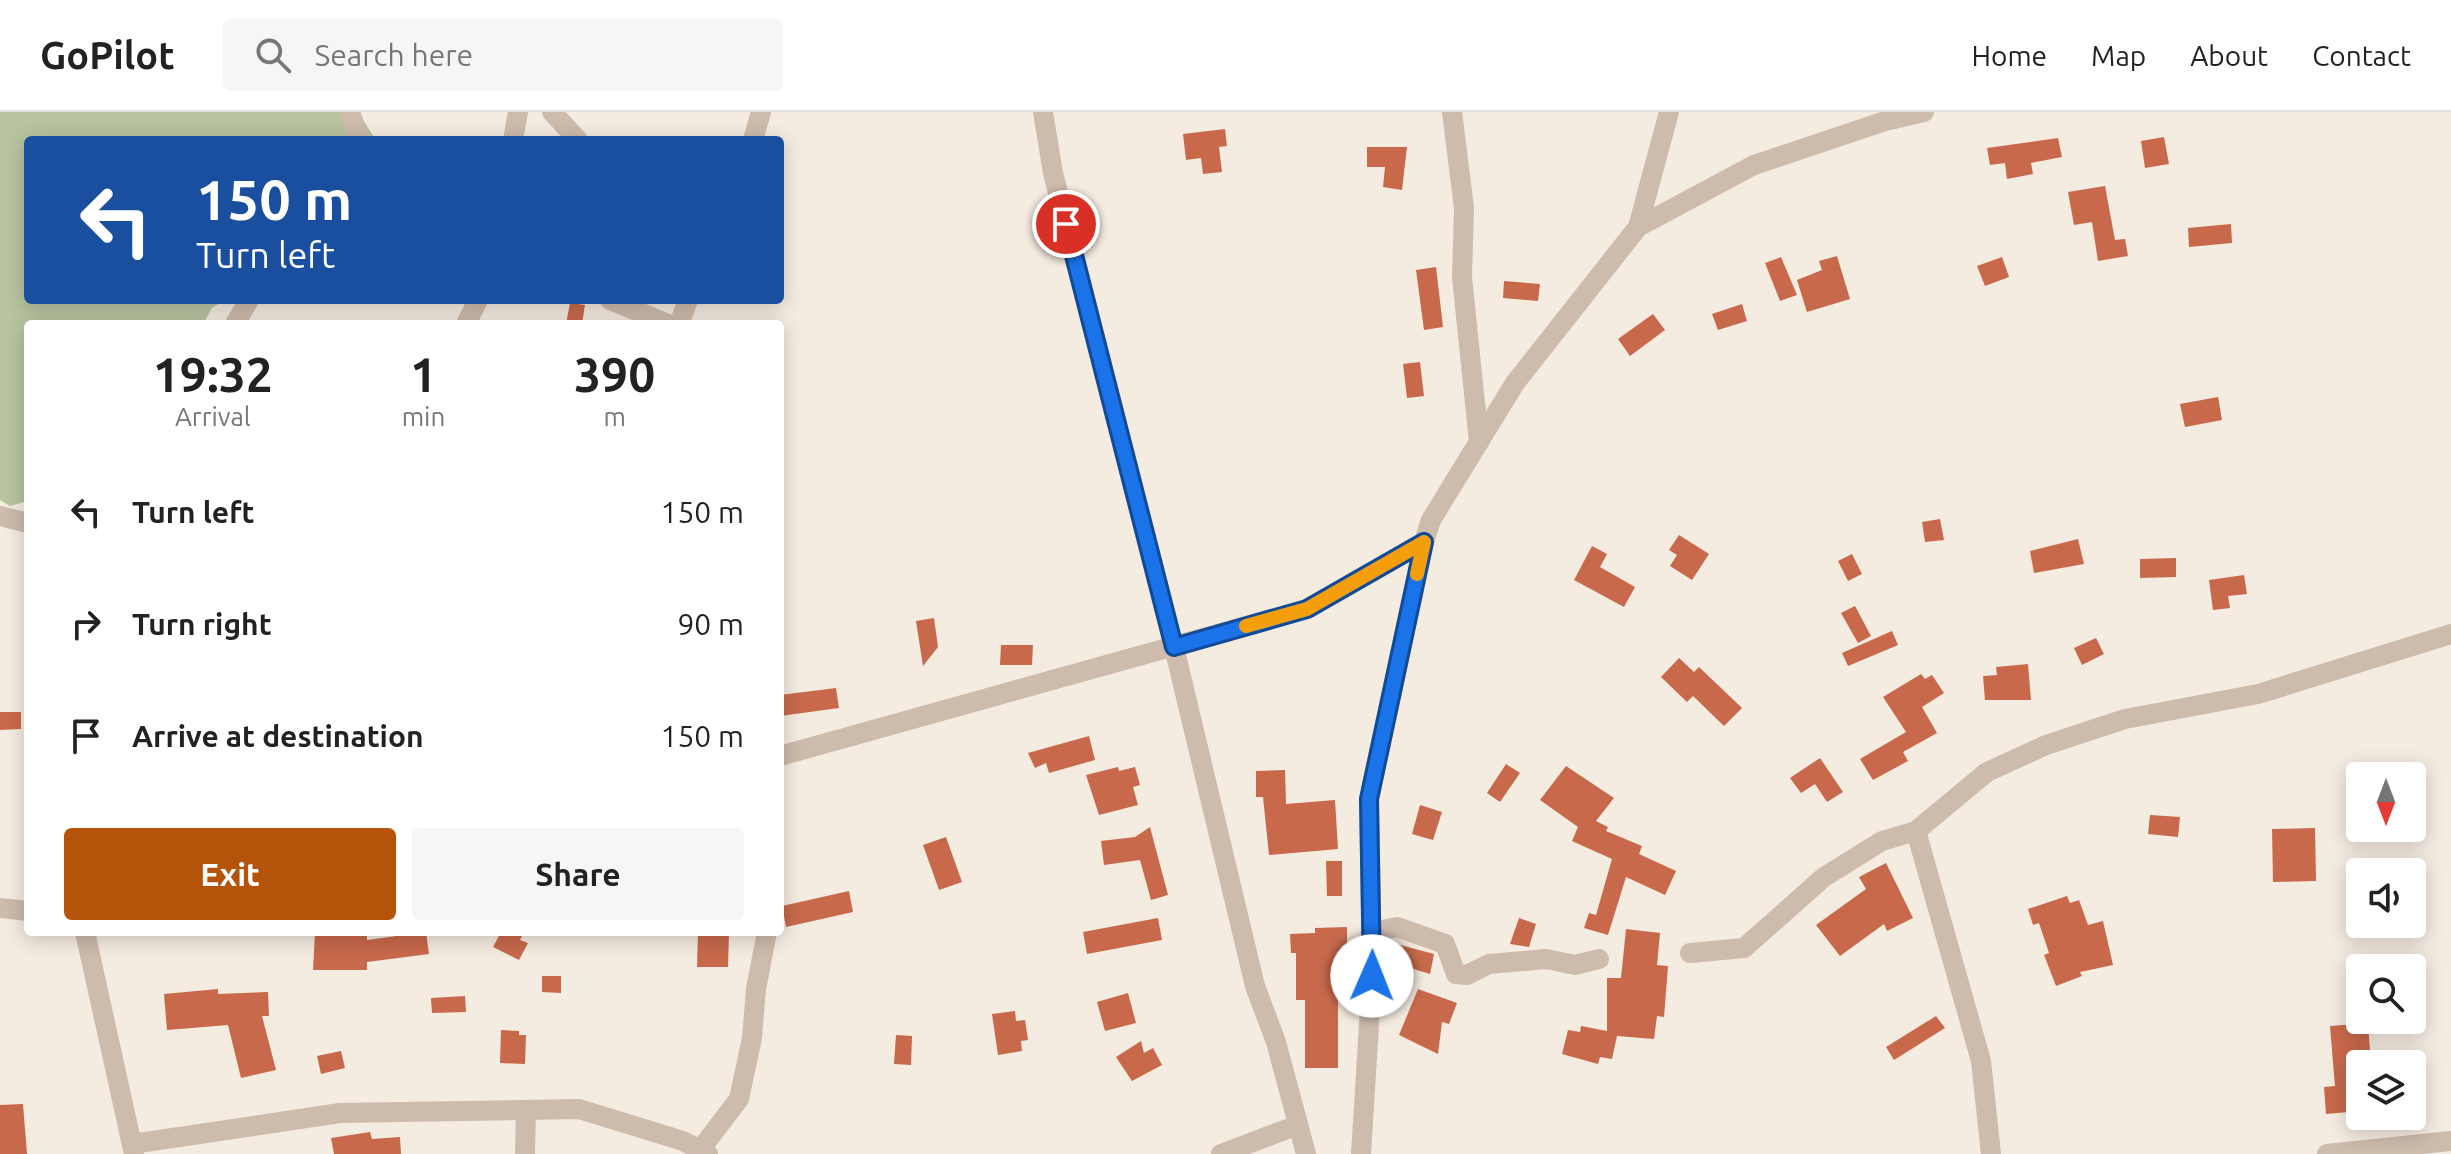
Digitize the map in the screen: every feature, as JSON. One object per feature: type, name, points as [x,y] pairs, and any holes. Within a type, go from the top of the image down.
[{"type":"street","points":[[350,112],[359,136]]},
{"type":"street","points":[[514,136],[518,112]]},
{"type":"street","points":[[552,112],[574,136]]},
{"type":"street","points":[[754,136],[761,112]]},
{"type":"street","points":[[1043,112],[1053,173],[1174,647],[1255,986],[1276,1042],[1306,1154]]},
{"type":"street","points":[[1452,112],[1464,208],[1462,277],[1479,442]]},
{"type":"street","points":[[1361,1154],[1373,932],[1369,799],[1424,542],[1431,520],[1515,383],[1638,227],[1669,112]]},
{"type":"street","points":[[1638,227],[1754,165],[1885,121],[1924,112]]},
{"type":"street","points":[[620,304],[658,320]]},
{"type":"street","points":[[0,516],[24,522]]},
{"type":"street","points":[[784,755],[1307,609],[1424,542]]},
{"type":"street","points":[[1690,953],[1744,948],[1824,877],[1882,841],[1916,831],[1987,772],[2046,745],[2125,719],[2258,694],[2451,634]]},
{"type":"street","points":[[1916,831],[1981,1061],[1991,1154]]},
{"type":"street","points":[[0,908],[24,911]]},
{"type":"street","points":[[1373,932],[1397,927],[1445,944],[1456,974],[1467,975],[1489,964],[1546,959],[1575,965],[1599,959]]},
{"type":"street","points":[[86,936],[133,1149],[340,1113],[579,1109],[704,1152],[739,1099],[752,1038],[756,989],[766,936]]},
{"type":"street","points":[[525,1154],[526,1110]]},
{"type":"street","points":[[1221,1154],[1298,1125]]},
{"type":"street","points":[[2335,1153],[2451,1141]]},
{"type":"green space","points":[[0,112],[358,112],[373,136],[24,136],[24,304],[218,304],[205,320],[24,320],[24,502],[10,506],[0,500]]},
{"type":"building","points":[[1225,129],[1227,146],[1219,147],[1222,172],[1203,174],[1201,158],[1186,160],[1183,134]]},
{"type":"building","points":[[2164,137],[2169,164],[2145,168],[2141,141]]},
{"type":"building","points":[[2058,138],[2062,157],[2031,163],[2033,174],[2007,179],[2005,163],[1990,165],[1987,148]]},
{"type":"building","points":[[1367,147],[1407,147],[1402,190],[1383,187],[1385,167],[1367,167]]},
{"type":"building","points":[[2105,186],[2115,240],[2125,239],[2128,256],[2098,261],[2092,222],[2074,225],[2068,192]]},
{"type":"building","points":[[2231,224],[2232,243],[2189,247],[2188,228]]},
{"type":"building","points":[[1837,256],[1850,299],[1807,312],[1797,280],[1822,270],[1819,261]]},
{"type":"building","points":[[1781,257],[1797,295],[1780,301],[1765,263]]},
{"type":"building","points":[[2002,257],[2009,277],[1985,286],[1977,266]]},
{"type":"building","points":[[1436,267],[1443,327],[1424,330],[1416,270]]},
{"type":"building","points":[[1504,281],[1540,284],[1538,301],[1503,298]]},
{"type":"building","points":[[570,304],[585,305],[583,320],[567,320]]},
{"type":"building","points":[[1742,304],[1747,321],[1718,330],[1712,314]]},
{"type":"building","points":[[1653,314],[1665,330],[1630,356],[1618,339]]},
{"type":"building","points":[[1420,362],[1424,396],[1407,398],[1403,364]]},
{"type":"building","points":[[2218,397],[2222,420],[2185,427],[2180,404]]},
{"type":"building","points":[[1940,519],[1944,540],[1925,542],[1922,522]]},
{"type":"building","points":[[1679,535],[1709,554],[1692,580],[1670,566],[1677,555],[1669,550]]},
{"type":"building","points":[[2078,539],[2084,564],[2034,573],[2030,551]]},
{"type":"building","points":[[1592,546],[1607,554],[1600,567],[1635,587],[1624,607],[1574,580]]},
{"type":"building","points":[[1852,554],[1862,574],[1848,581],[1838,561]]},
{"type":"building","points":[[2176,558],[2176,577],[2140,578],[2140,559]]},
{"type":"building","points":[[2244,575],[2247,594],[2228,596],[2230,608],[2213,610],[2209,580]]},
{"type":"building","points":[[1855,606],[1871,636],[1858,643],[1841,613]]},
{"type":"building","points":[[934,618],[938,647],[923,666],[916,621]]},
{"type":"building","points":[[1892,631],[1898,645],[1848,666],[1842,653]]},
{"type":"building","points":[[2096,638],[2104,654],[2082,665],[2074,648]]},
{"type":"building","points":[[1001,645],[1033,645],[1032,665],[1000,665]]},
{"type":"building","points":[[1679,658],[1694,672],[1699,667],[1742,708],[1724,726],[1693,696],[1687,702],[1661,677]]},
{"type":"building","points":[[2028,664],[2031,700],[1985,700],[1983,676],[1997,675],[1996,667]]},
{"type":"building","points":[[1921,674],[1925,679],[1932,675],[1944,693],[1922,707],[1937,733],[1903,752],[1908,761],[1873,780],[1860,759],[1906,732],[1883,697]]},
{"type":"building","points":[[836,688],[839,708],[784,715],[784,694]]},
{"type":"building","points":[[0,712],[21,712],[21,729],[0,730]]},
{"type":"building","points":[[1089,736],[1095,760],[1049,773],[1046,763],[1035,768],[1028,753]]},
{"type":"building","points":[[1820,758],[1843,792],[1827,802],[1815,784],[1801,793],[1790,778]]},
{"type":"building","points":[[1506,764],[1520,773],[1500,802],[1487,793]]},
{"type":"building","points":[[1566,766],[1614,798],[1596,821],[1608,827],[1606,831],[1642,846],[1639,854],[1676,871],[1665,895],[1626,877],[1608,935],[1584,928],[1589,913],[1596,915],[1612,859],[1572,841],[1578,827],[1540,800]]},
{"type":"building","points":[[1118,767],[1119,771],[1135,767],[1140,785],[1133,787],[1138,805],[1099,815],[1086,775]]},
{"type":"building","points":[[1285,770],[1286,804],[1335,800],[1338,849],[1269,855],[1263,797],[1256,797],[1256,771]]},
{"type":"building","points":[[1420,805],[1442,812],[1433,840],[1412,834]]},
{"type":"building","points":[[2150,815],[2180,817],[2178,837],[2148,834]]},
{"type":"building","points":[[1150,827],[1168,895],[1151,900],[1140,860],[1104,865],[1101,841],[1135,837]]},
{"type":"building","points":[[2315,828],[2316,881],[2273,882],[2272,829]]},
{"type":"building","points":[[946,837],[962,882],[939,890],[923,845]]},
{"type":"building","points":[[1326,861],[1342,861],[1342,896],[1327,896]]},
{"type":"building","points":[[1886,863],[1913,918],[1887,931],[1884,924],[1840,956],[1816,925],[1866,889],[1859,877]]},
{"type":"building","points":[[849,891],[853,912],[786,927],[784,906]]},
{"type":"building","points":[[2067,896],[2070,903],[2079,900],[2088,925],[2103,921],[2113,965],[2080,972],[2082,976],[2056,986],[2044,955],[2049,953],[2039,923],[2033,925],[2028,909]]},
{"type":"building","points":[[1158,918],[1162,940],[1087,954],[1083,932]]},
{"type":"building","points":[[1519,918],[1536,924],[1529,947],[1510,944]]},
{"type":"building","points":[[1347,927],[1347,965],[1351,966],[1345,994],[1338,992],[1338,1068],[1305,1068],[1305,1000],[1296,1000],[1296,953],[1291,953],[1290,934],[1315,933],[1315,928]]},
{"type":"building","points":[[1626,929],[1660,933],[1657,965],[1668,966],[1664,1017],[1657,1016],[1654,1039],[1617,1036],[1612,1059],[1600,1057],[1598,1064],[1562,1054],[1568,1030],[1580,1032],[1581,1026],[1607,1031],[1607,978],[1621,978]]},
{"type":"building","points":[[315,936],[367,936],[367,940],[427,936],[429,954],[367,962],[367,970],[313,970]]},
{"type":"building","points":[[499,936],[522,936],[520,940],[528,943],[519,960],[493,947]]},
{"type":"building","points":[[698,936],[729,936],[728,967],[697,967]]},
{"type":"building","points":[[1384,943],[1434,954],[1430,974],[1385,960]]},
{"type":"building","points":[[542,976],[561,976],[561,993],[542,992]]},
{"type":"building","points":[[218,989],[218,994],[268,992],[269,1016],[262,1016],[276,1070],[241,1078],[228,1025],[167,1030],[164,994]]},
{"type":"building","points":[[1418,989],[1457,1003],[1449,1024],[1442,1022],[1438,1054],[1399,1035]]},
{"type":"building","points":[[1128,993],[1136,1023],[1105,1031],[1097,1002]]},
{"type":"building","points":[[465,996],[466,1012],[432,1013],[431,998]]},
{"type":"building","points":[[1015,1011],[1016,1021],[1025,1020],[1028,1040],[1021,1041],[1022,1051],[998,1055],[992,1014]]},
{"type":"building","points":[[1936,1016],[1945,1028],[1894,1060],[1886,1047]]},
{"type":"building","points":[[2346,1025],[2346,1034],[2369,1034],[2370,1050],[2346,1050],[2346,1112],[2326,1114],[2324,1087],[2335,1086],[2330,1026]]},
{"type":"building","points":[[501,1030],[519,1031],[519,1035],[526,1035],[525,1064],[500,1063]]},
{"type":"building","points":[[896,1035],[912,1036],[911,1065],[894,1064]]},
{"type":"building","points":[[1141,1041],[1144,1053],[1153,1048],[1162,1065],[1132,1081],[1116,1057]]},
{"type":"building","points":[[341,1051],[345,1068],[321,1074],[317,1056]]},
{"type":"building","points":[[23,1104],[27,1154],[0,1154],[0,1105]]},
{"type":"building","points":[[370,1132],[372,1139],[400,1137],[401,1154],[334,1154],[331,1138]]},
{"type":"slow traffic","points":[[1246,626],[1307,609],[1424,542],[1417,574]]},
{"type":"route","points":[[1066,224],[1174,647],[1307,609],[1424,542],[1369,799],[1372,976]]}]
